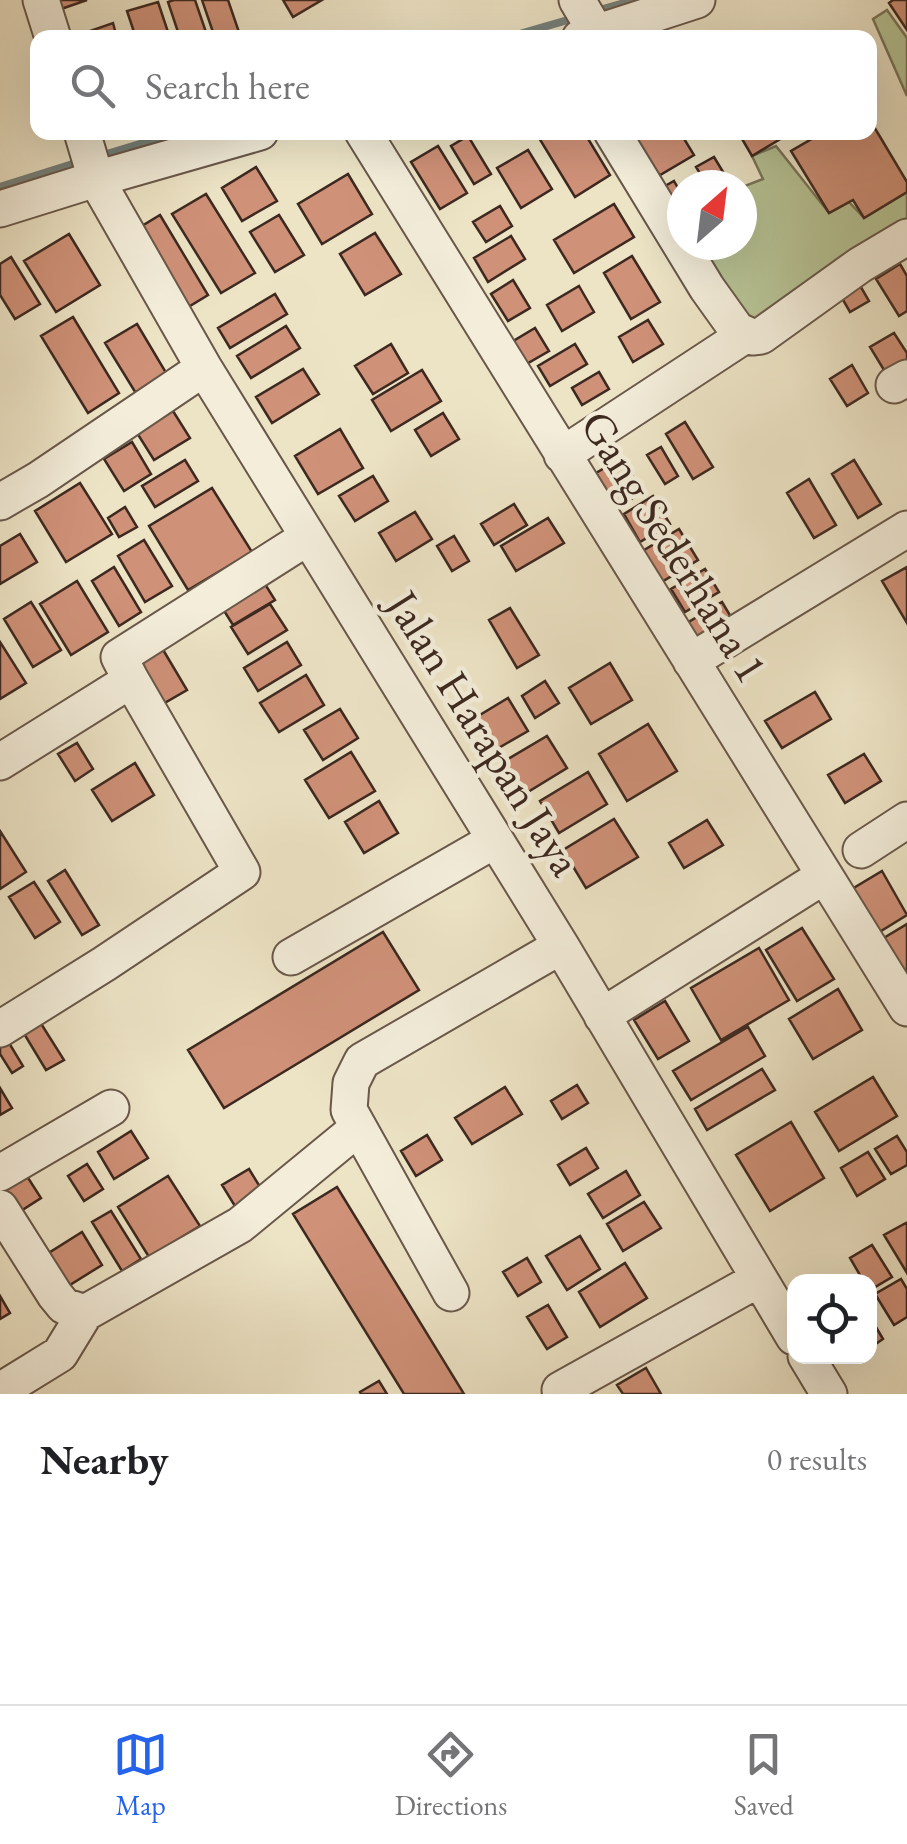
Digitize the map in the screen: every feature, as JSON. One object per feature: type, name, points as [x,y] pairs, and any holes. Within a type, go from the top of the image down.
[{"type":"street","points":[[42,0],[51,30]]},
{"type":"street","points":[[576,0],[586,30]]},
{"type":"street","points":[[603,30],[696,0]]},
{"type":"street","name":"Jalan Harapan Jaya","points":[[84,140],[96,179],[204,368],[561,946],[787,1326]]},
{"type":"street","points":[[0,208],[232,140]]},
{"type":"street","name":"Gang Sederhana 1","points":[[368,140],[907,1008]]},
{"type":"street","points":[[617,140],[707,288],[744,335],[762,336],[860,265],[907,237]]},
{"type":"street","points":[[562,455],[744,335]]},
{"type":"street","points":[[0,502],[204,368]]},
{"type":"street","points":[[690,660],[907,529]]},
{"type":"street","points":[[0,1029],[242,872],[119,657],[308,536]]},
{"type":"street","points":[[0,762],[131,680]]},
{"type":"street","points":[[862,850],[907,820]]},
{"type":"street","points":[[291,958],[495,840]]},
{"type":"street","points":[[602,1016],[824,876]]},
{"type":"street","points":[[451,1293],[349,1110],[351,1083],[362,1060],[561,946]]},
{"type":"street","points":[[0,1173],[111,1108]]},
{"type":"street","points":[[0,1391],[60,1354],[85,1312],[240,1225],[358,1128]]},
{"type":"street","points":[[0,1208],[55,1295],[64,1306],[85,1312]]},
{"type":"street","points":[[560,1390],[759,1279]]},
{"type":"street","points":[[811,1364],[829,1394]]},
{"type":"green space","points":[[887,10],[907,38],[907,96],[873,19]]},
{"type":"green space","points":[[776,146],[829,213],[849,202],[864,218],[907,192],[907,222],[746,328],[704,260],[757,260],[757,181],[763,179],[752,156]]},
{"type":"building","points":[[59,0],[87,0],[61,9]]},
{"type":"building","points":[[195,0],[205,30],[177,30],[168,2]]},
{"type":"building","points":[[202,0],[228,0],[238,30],[212,30]]},
{"type":"building","points":[[283,0],[322,0],[293,17]]},
{"type":"building","points":[[907,0],[907,30],[889,3]]},
{"type":"building","points":[[158,2],[167,30],[133,30],[127,11]]},
{"type":"building","points":[[113,23],[115,30],[93,30]]},
{"type":"building","points":[[877,132],[907,182],[907,192],[864,218],[853,200],[829,213],[791,151],[810,140],[877,140]]},
{"type":"building","points":[[470,140],[491,174],[474,184],[451,146]]},
{"type":"building","points":[[540,140],[589,140],[610,175],[575,197]]},
{"type":"building","points":[[632,140],[685,140],[694,155],[655,178]]},
{"type":"building","points":[[743,140],[779,140],[752,156]]},
{"type":"building","points":[[438,146],[467,193],[440,209],[411,162]]},
{"type":"building","points":[[528,150],[552,189],[521,208],[497,168]]},
{"type":"building","points":[[714,157],[722,170],[698,170],[696,167]]},
{"type":"building","points":[[256,167],[277,201],[242,221],[222,188]]},
{"type":"building","points":[[348,174],[372,214],[322,244],[298,204]]},
{"type":"building","points":[[667,185],[667,213],[664,215],[651,194]]},
{"type":"building","points":[[206,194],[255,273],[221,293],[172,214]]},
{"type":"building","points":[[614,204],[634,237],[574,273],[554,240]]},
{"type":"building","points":[[500,206],[512,226],[486,242],[473,222]]},
{"type":"building","points":[[160,215],[208,295],[185,309],[137,229]]},
{"type":"building","points":[[279,215],[304,255],[275,272],[250,232]]},
{"type":"building","points":[[375,233],[401,274],[365,295],[340,254]]},
{"type":"building","points":[[69,234],[100,285],[56,312],[24,261]]},
{"type":"building","points":[[511,236],[525,259],[488,282],[474,258]]},
{"type":"building","points":[[632,256],[660,302],[631,319],[604,273]]},
{"type":"building","points":[[11,257],[40,304],[15,319],[0,295],[0,264]]},
{"type":"building","points":[[900,264],[907,276],[907,311],[899,316],[876,279]]},
{"type":"building","points":[[513,280],[530,308],[508,321],[491,294]]},
{"type":"building","points":[[858,282],[869,301],[850,312],[839,293]]},
{"type":"building","points":[[579,286],[594,312],[562,331],[547,305]]},
{"type":"building","points":[[275,294],[287,314],[230,348],[218,328]]},
{"type":"building","points":[[73,317],[119,393],[88,413],[41,336]]},
{"type":"building","points":[[648,320],[663,344],[633,362],[619,337]]},
{"type":"building","points":[[137,324],[168,376],[137,395],[105,343]]},
{"type":"building","points":[[286,326],[300,348],[251,378],[237,356]]},
{"type":"building","points":[[535,328],[549,351],[523,366],[510,343]]},
{"type":"building","points":[[894,333],[907,353],[907,363],[887,375],[870,347]]},
{"type":"building","points":[[391,344],[408,373],[373,394],[355,366]]},
{"type":"building","points":[[575,344],[587,364],[550,386],[538,366]]},
{"type":"building","points":[[852,365],[868,393],[847,406],[830,379]]},
{"type":"building","points":[[303,369],[319,394],[272,423],[256,397]]},
{"type":"building","points":[[422,370],[441,401],[391,431],[372,400]]},
{"type":"building","points":[[599,372],[609,389],[582,405],[572,388]]},
{"type":"building","points":[[173,411],[190,438],[154,460],[137,433]]},
{"type":"building","points":[[443,413],[459,439],[431,456],[415,430]]},
{"type":"building","points":[[685,422],[713,467],[693,479],[666,434]]},
{"type":"building","points":[[340,429],[363,468],[318,494],[295,456]]},
{"type":"building","points":[[132,442],[151,474],[124,491],[104,459]]},
{"type":"building","points":[[661,447],[678,476],[665,484],[647,455]]},
{"type":"building","points":[[622,458],[642,492],[617,508],[596,473]]},
{"type":"building","points":[[185,460],[198,481],[155,507],[142,486]]},
{"type":"building","points":[[854,460],[881,504],[858,518],[832,474]]},
{"type":"building","points":[[373,476],[388,501],[355,521],[339,496]]},
{"type":"building","points":[[809,479],[836,525],[814,538],[787,493]]},
{"type":"building","points":[[80,483],[112,534],[66,562],[35,511]]},
{"type":"building","points":[[212,488],[252,552],[188,590],[149,526]]},
{"type":"building","points":[[653,496],[670,524],[640,542],[624,514]]},
{"type":"building","points":[[514,504],[527,525],[494,545],[481,524]]},
{"type":"building","points":[[125,507],[137,527],[119,537],[108,518]]},
{"type":"building","points":[[415,512],[432,539],[396,561],[379,533]]},
{"type":"building","points":[[548,518],[564,543],[516,571],[501,546]]},
{"type":"building","points":[[679,529],[698,560],[660,583],[641,552]]},
{"type":"building","points":[[20,534],[37,562],[0,584],[0,546]]},
{"type":"building","points":[[454,536],[469,561],[452,571],[437,546]]},
{"type":"building","points":[[144,540],[172,586],[145,602],[118,556]]},
{"type":"building","points":[[114,567],[141,612],[119,626],[92,581]]},
{"type":"building","points":[[907,567],[907,623],[882,581]]},
{"type":"building","points":[[705,569],[719,592],[685,612],[671,589]]},
{"type":"building","points":[[258,573],[275,600],[233,625],[216,598]]},
{"type":"building","points":[[77,581],[108,632],[71,655],[40,604]]},
{"type":"building","points":[[31,602],[61,650],[33,667],[4,619]]},
{"type":"building","points":[[722,602],[737,627],[697,651],[682,626]]},
{"type":"building","points":[[270,604],[287,630],[248,654],[231,627]]},
{"type":"building","points":[[510,608],[539,655],[517,668],[489,620]]},
{"type":"building","points":[[0,642],[26,683],[0,699]]},
{"type":"building","points":[[287,642],[301,665],[258,691],[244,668]]},
{"type":"building","points":[[162,648],[187,690],[161,705],[135,664]]},
{"type":"building","points":[[610,663],[632,700],[591,724],[569,688]]},
{"type":"building","points":[[306,675],[324,705],[279,732],[260,703]]},
{"type":"building","points":[[545,681],[559,703],[535,718],[522,696]]},
{"type":"building","points":[[815,692],[831,719],[782,748],[765,721]]},
{"type":"building","points":[[508,698],[528,731],[495,750],[475,718]]},
{"type":"building","points":[[340,709],[358,738],[323,760],[304,730]]},
{"type":"building","points":[[648,724],[677,771],[627,801],[599,754]]},
{"type":"building","points":[[547,736],[567,768],[523,795],[503,762]]},
{"type":"building","points":[[77,743],[93,769],[75,781],[58,754]]},
{"type":"building","points":[[351,752],[375,791],[329,818],[305,780]]},
{"type":"building","points":[[864,754],[881,781],[845,803],[828,775]]},
{"type":"building","points":[[135,763],[154,795],[112,821],[92,790]]},
{"type":"building","points":[[588,772],[607,804],[559,833],[540,801]]},
{"type":"building","points":[[379,801],[398,833],[364,853],[345,822]]},
{"type":"building","points":[[614,819],[638,857],[586,888],[563,850]]},
{"type":"building","points":[[707,820],[723,845],[684,868],[669,843]]},
{"type":"building","points":[[0,831],[26,872],[0,889]]},
{"type":"building","points":[[65,870],[99,925],[82,935],[48,881]]},
{"type":"building","points":[[882,871],[907,915],[868,939],[842,895]]},
{"type":"building","points":[[34,882],[60,922],[35,938],[9,897]]},
{"type":"building","points":[[907,924],[907,987],[872,945]]},
{"type":"building","points":[[802,928],[834,979],[797,1001],[766,950]]},
{"type":"building","points":[[383,932],[419,990],[224,1108],[188,1050]]},
{"type":"building","points":[[759,948],[789,1000],[721,1040],[691,988]]},
{"type":"building","points":[[838,989],[862,1030],[813,1059],[789,1019]]},
{"type":"building","points":[[665,1001],[689,1041],[658,1059],[634,1020]]},
{"type":"building","points":[[40,1022],[64,1060],[46,1070],[23,1032]]},
{"type":"building","points":[[748,1027],[765,1056],[691,1100],[673,1071]]},
{"type":"building","points":[[3,1033],[23,1066],[12,1073],[0,1054]]},
{"type":"building","points":[[762,1069],[775,1090],[707,1130],[695,1109]]},
{"type":"building","points":[[873,1077],[897,1116],[839,1151],[815,1112]]},
{"type":"building","points":[[577,1085],[588,1103],[562,1119],[551,1101]]},
{"type":"building","points":[[505,1087],[522,1114],[472,1144],[455,1118]]},
{"type":"building","points":[[0,1088],[12,1108],[0,1115]]},
{"type":"building","points":[[791,1122],[824,1178],[770,1211],[736,1155]]},
{"type":"building","points":[[131,1131],[148,1158],[114,1179],[98,1152]]},
{"type":"building","points":[[427,1135],[442,1160],[416,1176],[401,1151]]},
{"type":"building","points":[[897,1136],[907,1152],[907,1165],[891,1174],[875,1149]]},
{"type":"building","points":[[586,1148],[598,1168],[570,1185],[558,1165]]},
{"type":"building","points":[[868,1152],[885,1179],[857,1196],[841,1168]]},
{"type":"building","points":[[87,1164],[103,1189],[84,1201],[68,1176]]},
{"type":"building","points":[[249,1169],[265,1195],[238,1211],[222,1185]]},
{"type":"building","points":[[23,1170],[41,1198],[13,1216],[0,1195],[0,1184]]},
{"type":"building","points":[[626,1171],[640,1195],[603,1218],[588,1194]]},
{"type":"building","points":[[168,1176],[200,1226],[149,1257],[118,1207]]},
{"type":"building","points":[[337,1187],[464,1394],[404,1394],[293,1214]]},
{"type":"building","points":[[644,1202],[661,1228],[623,1251],[607,1224]]},
{"type":"building","points":[[111,1211],[141,1259],[122,1271],[92,1222]]},
{"type":"building","points":[[907,1225],[907,1273],[884,1235]]},
{"type":"building","points":[[82,1232],[102,1265],[57,1293],[36,1261]]},
{"type":"building","points":[[580,1236],[600,1269],[567,1290],[546,1256]]},
{"type":"building","points":[[872,1245],[892,1277],[877,1286],[877,1274],[859,1274],[850,1258]]},
{"type":"building","points":[[527,1258],[541,1282],[518,1296],[503,1272]]},
{"type":"building","points":[[625,1263],[647,1298],[600,1327],[579,1292]]},
{"type":"building","points":[[901,1279],[907,1289],[907,1317],[894,1325],[877,1293]]},
{"type":"building","points":[[0,1296],[10,1313],[0,1319]]},
{"type":"building","points":[[548,1305],[567,1337],[547,1349],[527,1317]]},
{"type":"building","points":[[646,1368],[661,1394],[623,1394],[617,1385]]},
{"type":"building","points":[[379,1381],[387,1394],[361,1394],[360,1392]]},
{"type":"waterway","points":[[596,11],[635,0]]},
{"type":"waterway","points":[[533,30],[578,17]]},
{"type":"waterway","points":[[97,157],[153,140]]},
{"type":"waterway","points":[[0,187],[79,162]]}]
